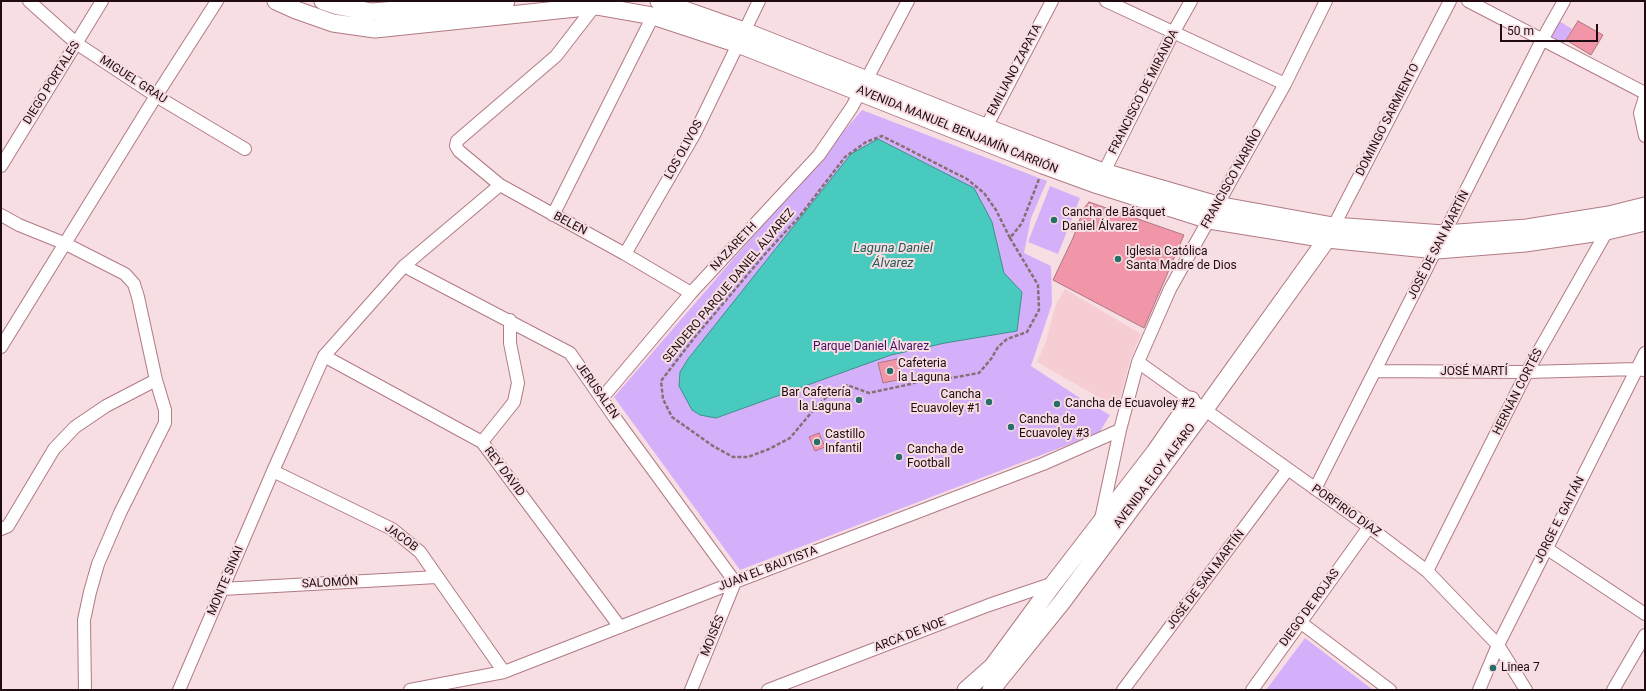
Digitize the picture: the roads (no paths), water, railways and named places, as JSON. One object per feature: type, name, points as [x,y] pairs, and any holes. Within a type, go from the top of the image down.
[{"type":"main road","name":"AVENIDA MANUEL BENJAMÍN CARRIÓN","points":[[276,1],[333,23],[375,29],[597,4],[656,8],[741,38],[982,134],[1209,220],[1330,232],[1437,250],[1525,243],[1607,223],[1645,206]]},
{"type":"main road","points":[[323,1],[338,6],[372,12],[506,1]]},
{"type":"main road","name":"AVENIDA MANUEL BENJAMÍN CARRIÓN","points":[[982,134],[1043,165],[1330,232],[1444,234],[1607,223],[1645,222]]},
{"type":"main road","name":"AVENIDA ELOY ALFARO","points":[[991,690],[1062,602],[1198,405],[1330,232]]},
{"type":"main road","name":"AVENIDA ELOY ALFARO","points":[[966,690],[993,666],[1054,583],[1155,452],[1198,405]]},
{"type":"street","name":"MIGUEL GRAU","points":[[29,1],[76,42],[156,96],[245,149]]},
{"type":"street","name":"DIEGO PORTALES","points":[[1,166],[102,1]]},
{"type":"street","points":[[1,347],[156,96],[217,1]]},
{"type":"street","name":"LOS OLIVOS","points":[[625,254],[695,133],[758,1]]},
{"type":"street","name":"NAZARETH","points":[[602,398],[690,293],[819,156],[852,107],[908,1]]},
{"type":"street","name":"EMILIANO ZAPATA","points":[[982,134],[1052,1]]},
{"type":"street","points":[[1106,1],[1284,84]]},
{"type":"street","name":"FRANCISCO DE MIRANDA","points":[[1101,178],[1173,33],[1192,1]]},
{"type":"street","name":"FRANCISCO NARIÑO","points":[[1095,556],[1120,430],[1138,362],[1170,290],[1284,84],[1326,1]]},
{"type":"street","name":"DOMINGO SARMIENTO","points":[[1330,232],[1450,1]]},
{"type":"street","points":[[1468,1],[1645,93]]},
{"type":"street","name":"JOSÉ DE SAN MARTÍN","points":[[1315,489],[1542,40],[1564,1]]},
{"type":"street","name":"BELEN","points":[[597,4],[556,56],[457,141],[456,146],[459,151],[500,184],[625,254],[690,293]]},
{"type":"street","points":[[553,215],[656,8]]},
{"type":"street","points":[[1645,97],[1640,113],[1645,136]]},
{"type":"street","name":"MONTE SINAI","points":[[179,690],[324,356],[404,266],[500,184]]},
{"type":"street","points":[[1,215],[19,225],[66,244],[125,274],[134,284],[164,410],[165,423],[120,513],[98,564],[90,592],[84,620],[85,690]]},
{"type":"street","name":"HERNÁN CORTÉS","points":[[1428,571],[1527,372],[1607,223]]},
{"type":"street","name":"JERUSALEN","points":[[404,266],[510,320],[570,353],[735,582]]},
{"type":"street","points":[[482,442],[514,402],[518,384],[510,344],[510,320]]},
{"type":"street","name":"JORGE E. GAITÁN","points":[[1479,690],[1498,645],[1546,548],[1641,370],[1645,353]]},
{"type":"street","name":"REY DAVID","points":[[324,356],[482,442],[620,626]]},
{"type":"street","name":"PORFIRIO DIAZ","points":[[1138,362],[1369,527],[1428,571],[1498,645],[1526,690]]},
{"type":"street","name":"JOSÉ MARTÍ","points":[[1375,371],[1527,372],[1641,370]]},
{"type":"street","points":[[1,529],[8,526],[54,449],[75,427],[106,406],[156,380]]},
{"type":"street","name":"JUAN EL BAUTISTA","points":[[410,690],[504,672],[1043,464],[1120,430]]},
{"type":"street","name":"JOSÉ DE SAN MARTÍN","points":[[1123,690],[1288,470]]},
{"type":"street","name":"JACOB","points":[[273,471],[392,529],[420,552],[504,672]]},
{"type":"street","name":"DIEGO DE ROJAS","points":[[1252,690],[1369,527]]},
{"type":"street","points":[[1546,548],[1645,614]]},
{"type":"street","name":"SALOMÓN","points":[[222,589],[437,577]]},
{"type":"street","name":"MOISÉS","points":[[691,690],[735,582]]},
{"type":"street","name":"ARCA DE NOE","points":[[768,690],[989,605],[1054,583]]},
{"type":"street","points":[[1300,622],[1390,690]]},
{"type":"street","points":[[1613,690],[1645,634]]},
{"type":"water","name":"Laguna Daniel Álvarez","points":[[878,139],[974,188],[992,222],[1004,273],[1022,292],[1017,331],[945,343],[891,355],[716,418],[700,415],[692,410],[679,386],[680,372],[688,359],[851,154]]},
{"type":"place","name":"Cancha de Básquet Daniel Álvarez","points":[[1054,220]]},
{"type":"place","name":"Iglesia Católica Santa Madre de Dios","points":[[1118,259]]},
{"type":"place","name":"Cafeteria la Laguna","points":[[890,371]]},
{"type":"place","name":"Bar Cafetería la Laguna","points":[[859,400]]},
{"type":"place","name":"Cancha Ecuavoley #1","points":[[989,402]]},
{"type":"place","name":"Cancha de Ecuavoley #2","points":[[1057,404]]},
{"type":"place","name":"Cancha de Ecuavoley #3","points":[[1011,427]]},
{"type":"place","name":"Castillo Infantil","points":[[817,442]]},
{"type":"place","name":"Cancha de Football","points":[[899,457]]},
{"type":"place","name":"Linea 7","points":[[1493,668]]},
{"type":"park label","name":"Parque Daniel Álvarez","points":[[871,347]]}]
